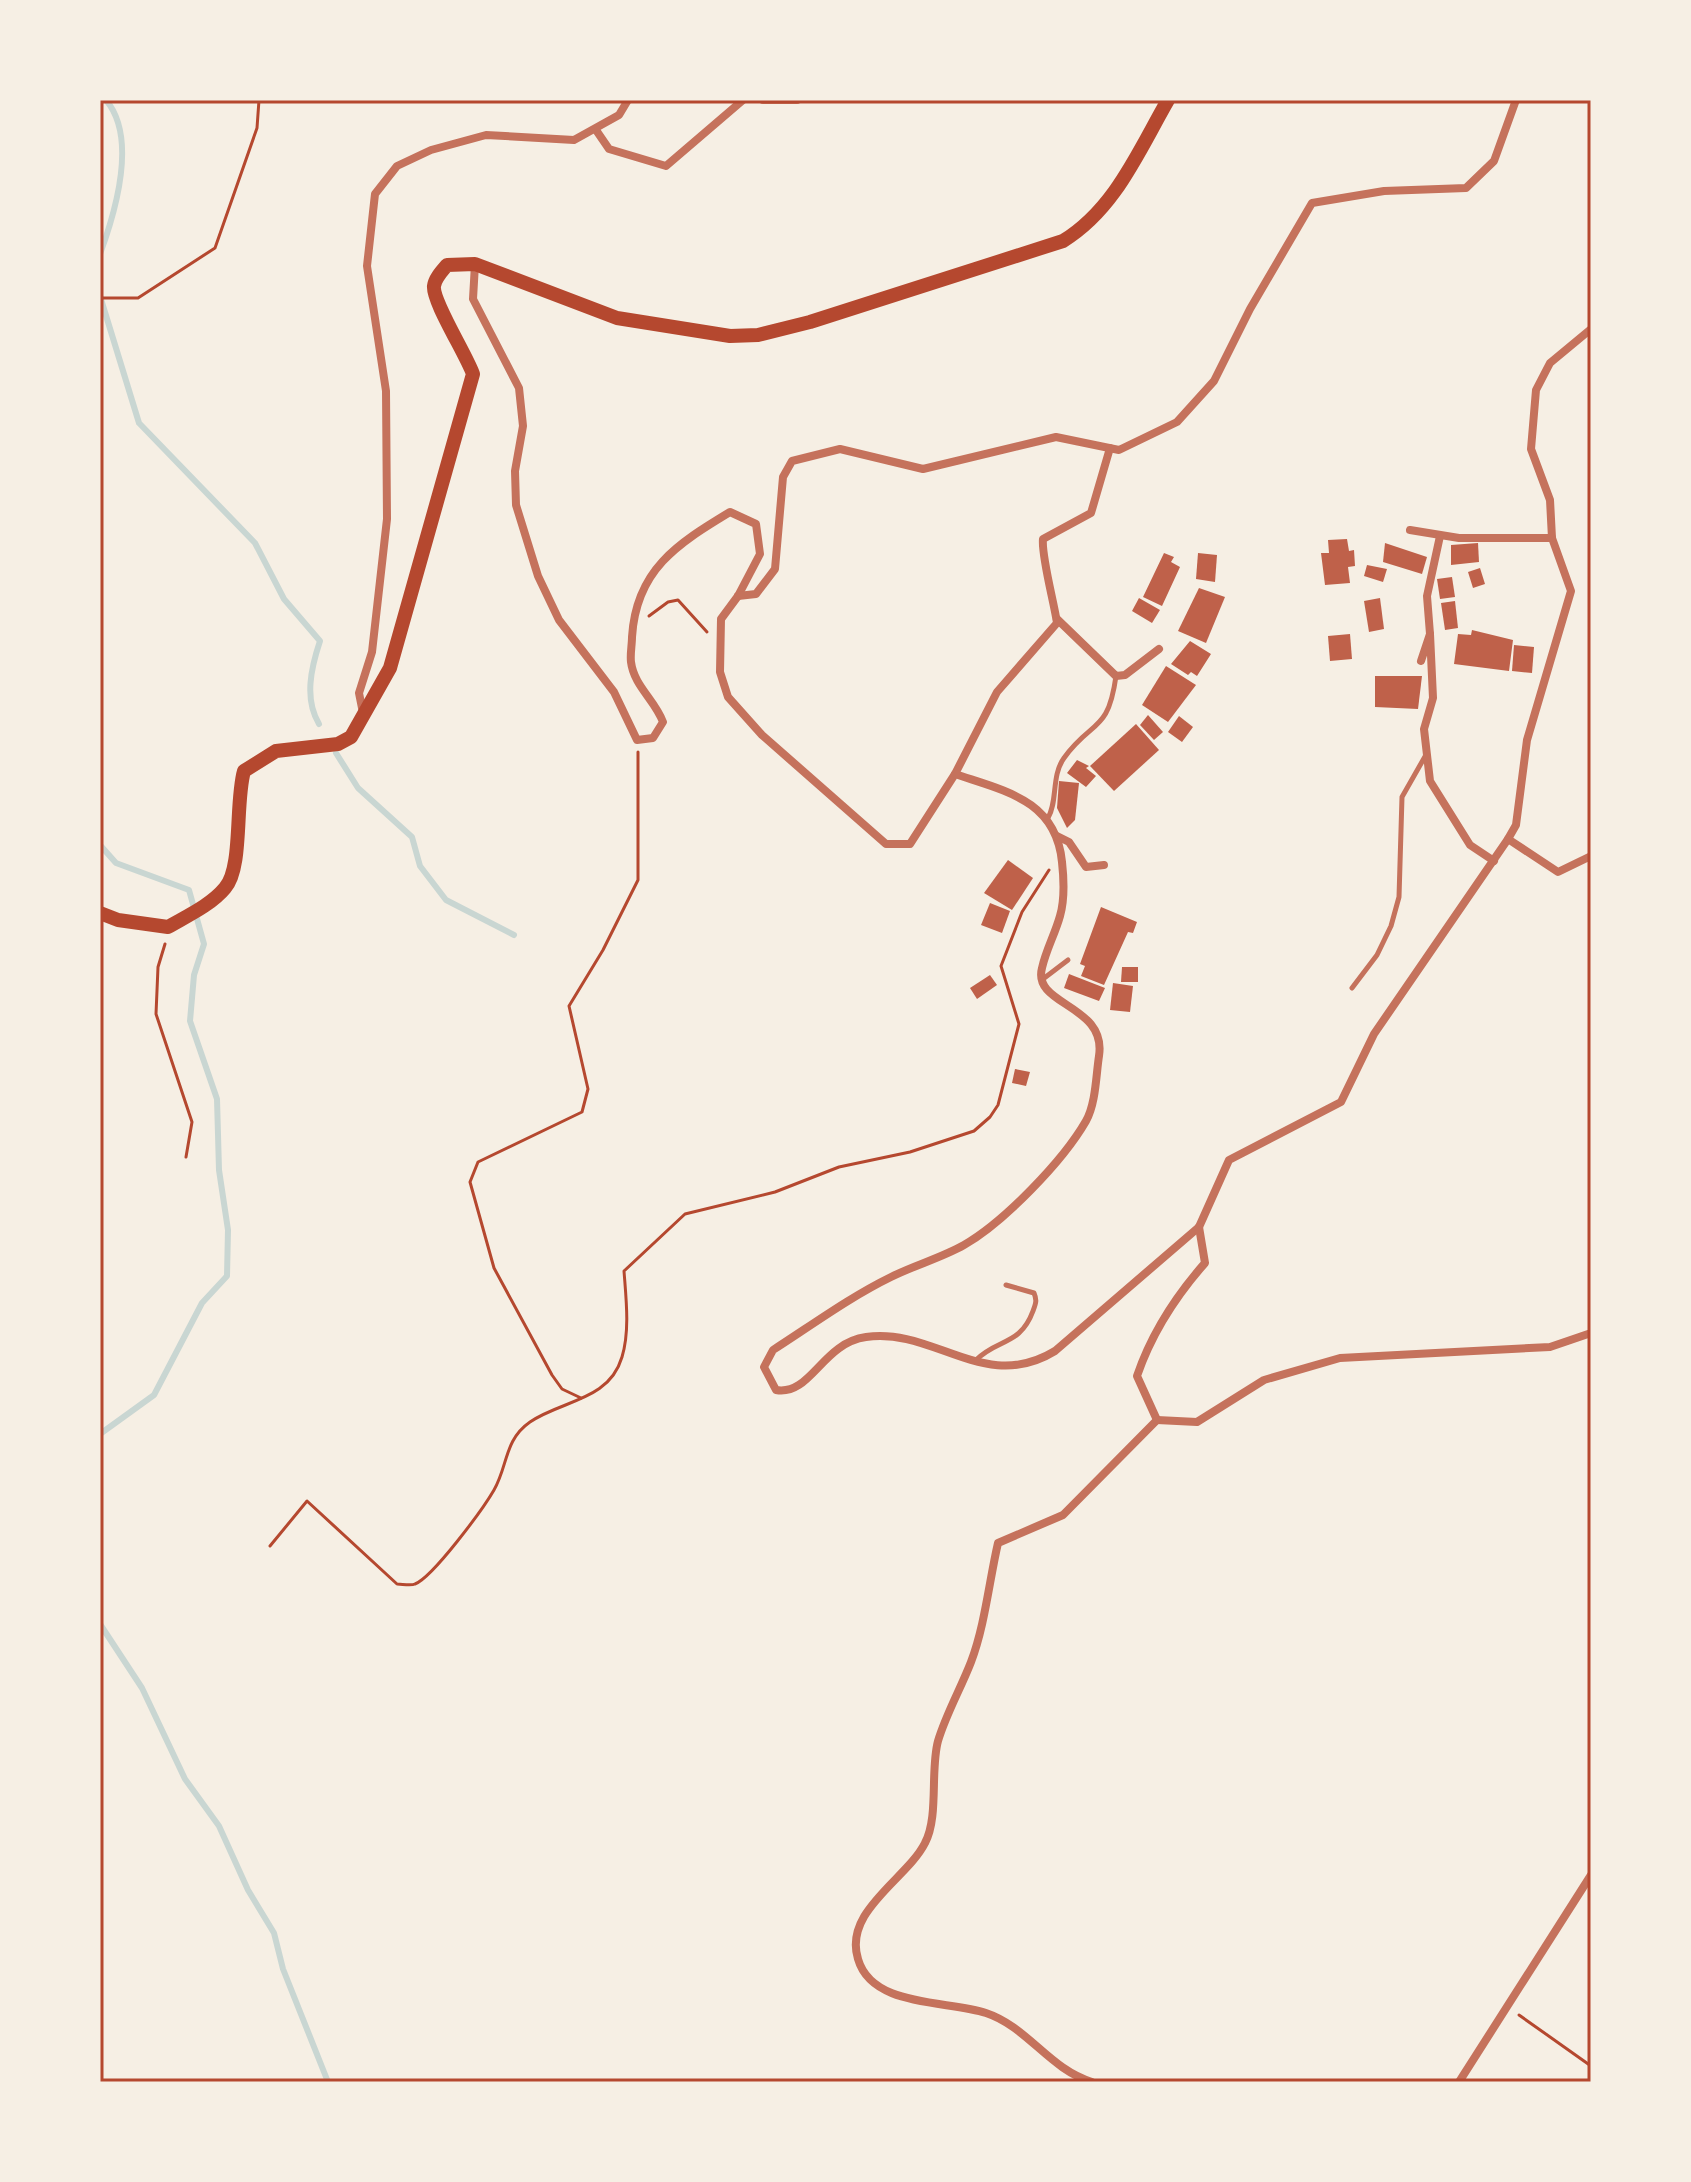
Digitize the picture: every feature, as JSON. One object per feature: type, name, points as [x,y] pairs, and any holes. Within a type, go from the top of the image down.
[{"type":"main road","points":[[100,913],[118,920],[168,927],[226,887],[235,872],[238,794],[244,771],[276,751],[338,744],[351,737],[390,668],[432,530],[451,445],[470,395],[473,374],[464,347],[434,298],[434,282],[447,265],[475,264],[617,318],[730,336],[758,335],[810,322],[1063,241],[1087,227],[1104,209],[1168,100]]},
{"type":"street","points":[[363,714],[359,693],[372,652],[387,519],[386,391],[367,266],[375,194],[397,166],[431,150],[486,135],[574,140],[619,115],[628,100]]},
{"type":"street","points":[[596,130],[609,149],[666,166],[743,100]]},
{"type":"street","points":[[763,100],[797,100]]},
{"type":"street","points":[[738,596],[756,594],[775,569],[783,477],[792,461],[840,449],[923,469],[1056,437],[1119,450],[1177,422],[1214,381],[1250,309],[1312,203],[1384,191],[1466,188],[1494,161],[1516,100]]},
{"type":"street","points":[[475,264],[473,299],[519,388],[523,426],[515,471],[516,505],[538,576],[559,620],[614,692],[637,740],[653,738],[663,722],[642,690],[631,662],[633,619],[649,574],[675,549],[730,512],[756,524],[760,554],[738,596],[721,619],[718,643],[720,672],[728,697],[762,735],[886,844],[910,844],[955,774],[997,692],[1057,619]]},
{"type":"street","points":[[955,774],[1018,796],[1048,818],[1057,836],[1064,879],[1061,915],[1040,972],[1047,991],[1087,1017],[1098,1029],[1100,1050],[1087,1119],[1054,1164],[999,1218],[964,1245],[891,1277],[773,1350],[766,1358],[764,1367],[776,1390],[796,1390],[836,1347],[866,1336],[912,1340],[973,1362],[1008,1366],[1035,1363],[1055,1351],[1199,1227],[1229,1160],[1341,1102],[1374,1034],[1516,825],[1529,730],[1571,591],[1552,538],[1550,500],[1531,449],[1536,390],[1550,363],[1591,329]]},
{"type":"street","points":[[1110,448],[1091,513],[1043,539],[1042,548],[1057,619],[1116,676],[1125,675],[1159,649]]},
{"type":"street","points":[[1410,530],[1440,536],[1552,538]]},
{"type":"street","points":[[1440,536],[1427,596],[1434,661],[1433,698],[1424,729],[1430,781],[1470,845],[1494,861]]},
{"type":"street","points":[[1421,661],[1430,634]]},
{"type":"street","points":[[1057,836],[1069,842],[1086,867],[1104,865]]},
{"type":"street","points":[[1508,839],[1558,872],[1591,856]]},
{"type":"street","points":[[1157,1420],[1137,1376],[1150,1340],[1182,1290],[1205,1263],[1199,1227]]},
{"type":"street","points":[[1092,2082],[1063,2071],[1010,2023],[983,2012],[893,1994],[867,1977],[855,1947],[859,1927],[879,1897],[918,1856],[928,1839],[938,1742],[972,1659],[998,1543],[1063,1515],[1157,1420],[1197,1422],[1264,1380],[1340,1358],[1550,1347],[1591,1333]]},
{"type":"street","points":[[1459,2082],[1591,1875]]},
{"type":"lane","points":[[1048,818],[1055,780],[1063,759],[1104,719],[1112,706],[1116,676]]},
{"type":"lane","points":[[1352,988],[1377,955],[1391,926],[1399,897],[1402,797],[1427,753]]},
{"type":"lane","points":[[1043,980],[1068,960]]},
{"type":"lane","points":[[973,1362],[1017,1337],[1028,1323],[1037,1301],[1034,1293],[1006,1285]]},
{"type":"path","points":[[100,298],[138,298],[215,248],[257,128],[259,100]]},
{"type":"path","points":[[633,619],[649,616],[668,602],[678,600],[718,643]]},
{"type":"path","points":[[593,1395],[579,1399],[562,1389],[552,1375],[494,1268],[470,1182],[478,1162],[582,1112],[588,1089],[569,1006],[603,950],[638,880],[637,740]]},
{"type":"path","points":[[270,1546],[307,1501],[397,1584],[415,1584],[440,1563],[495,1489],[511,1440],[531,1421],[593,1395],[622,1358],[626,1308],[624,1271],[685,1214],[775,1192],[839,1167],[910,1152],[974,1131],[990,1117],[998,1105],[1019,1024],[1001,966],[1022,912],[1061,849]]},
{"type":"path","points":[[168,927],[158,967],[156,1014],[192,1122],[186,1157]]},
{"type":"path","points":[[1509,2007],[1591,2066]]},
{"type":"building","points":[[1347,539],[1349,551],[1354,550],[1355,566],[1348,567],[1350,583],[1325,585],[1321,553],[1329,553],[1328,540]]},
{"type":"building","points":[[1385,543],[1427,557],[1422,574],[1383,562]]},
{"type":"building","points":[[1478,543],[1479,562],[1451,565],[1451,545]]},
{"type":"building","points":[[1164,553],[1174,557],[1171,562],[1180,567],[1162,606],[1143,597]]},
{"type":"building","points":[[1198,553],[1217,555],[1215,582],[1196,579]]},
{"type":"building","points":[[1367,565],[1387,569],[1383,582],[1364,576]]},
{"type":"building","points":[[1480,568],[1485,584],[1473,588],[1468,572]]},
{"type":"building","points":[[1452,577],[1455,597],[1440,599],[1437,579]]},
{"type":"building","points":[[1199,588],[1225,597],[1206,643],[1178,631]]},
{"type":"building","points":[[1139,598],[1160,610],[1152,623],[1132,611]]},
{"type":"building","points":[[1380,598],[1384,629],[1369,632],[1364,601]]},
{"type":"building","points":[[1455,601],[1458,628],[1445,630],[1441,603]]},
{"type":"building","points":[[1472,630],[1513,640],[1509,671],[1454,664],[1458,634],[1471,635]]},
{"type":"building","points":[[1350,634],[1352,659],[1330,661],[1328,636]]},
{"type":"building","points":[[1190,641],[1211,654],[1197,676],[1191,672],[1188,675],[1171,664]]},
{"type":"building","points":[[1514,645],[1534,647],[1532,673],[1512,671]]},
{"type":"building","points":[[1166,666],[1196,685],[1168,722],[1142,705]]},
{"type":"building","points":[[1375,676],[1422,676],[1418,709],[1375,707]]},
{"type":"building","points":[[1148,715],[1163,732],[1154,740],[1140,725]]},
{"type":"building","points":[[1179,716],[1193,727],[1182,742],[1168,732]]},
{"type":"building","points":[[1136,724],[1159,750],[1114,791],[1090,766]]},
{"type":"building","points":[[1077,760],[1089,766],[1086,768],[1096,776],[1086,787],[1067,773]]},
{"type":"building","points":[[1059,781],[1079,783],[1075,820],[1067,828],[1057,808]]},
{"type":"building","points":[[1008,860],[1033,878],[1012,910],[984,893]]},
{"type":"building","points":[[990,903],[1010,911],[1002,933],[981,925]]},
{"type":"building","points":[[1101,907],[1137,922],[1133,933],[1128,932],[1104,985],[1081,976],[1085,966],[1080,964]]},
{"type":"building","points":[[1122,967],[1138,967],[1138,982],[1121,982]]},
{"type":"building","points":[[1069,974],[1105,988],[1099,1001],[1064,988]]},
{"type":"building","points":[[990,975],[997,985],[977,999],[970,988]]},
{"type":"building","points":[[1113,983],[1133,986],[1130,1012],[1110,1010]]},
{"type":"building","points":[[1015,1069],[1030,1072],[1026,1086],[1012,1083]]},
{"type":"waterway","points":[[100,254],[117,197],[122,155],[116,116],[106,100]]},
{"type":"waterway","points":[[100,296],[139,423],[255,543],[284,599],[320,641],[310,694],[319,724]]},
{"type":"waterway","points":[[336,753],[358,788],[412,837],[420,866],[446,900],[514,935]]},
{"type":"waterway","points":[[100,845],[116,863],[189,890],[204,944],[194,975],[190,1021],[217,1099],[219,1170],[228,1230],[227,1276],[202,1303],[154,1395],[100,1434]]},
{"type":"waterway","points":[[100,1624],[142,1688],[185,1779],[219,1826],[248,1890],[274,1933],[283,1969],[328,2082]]}]
